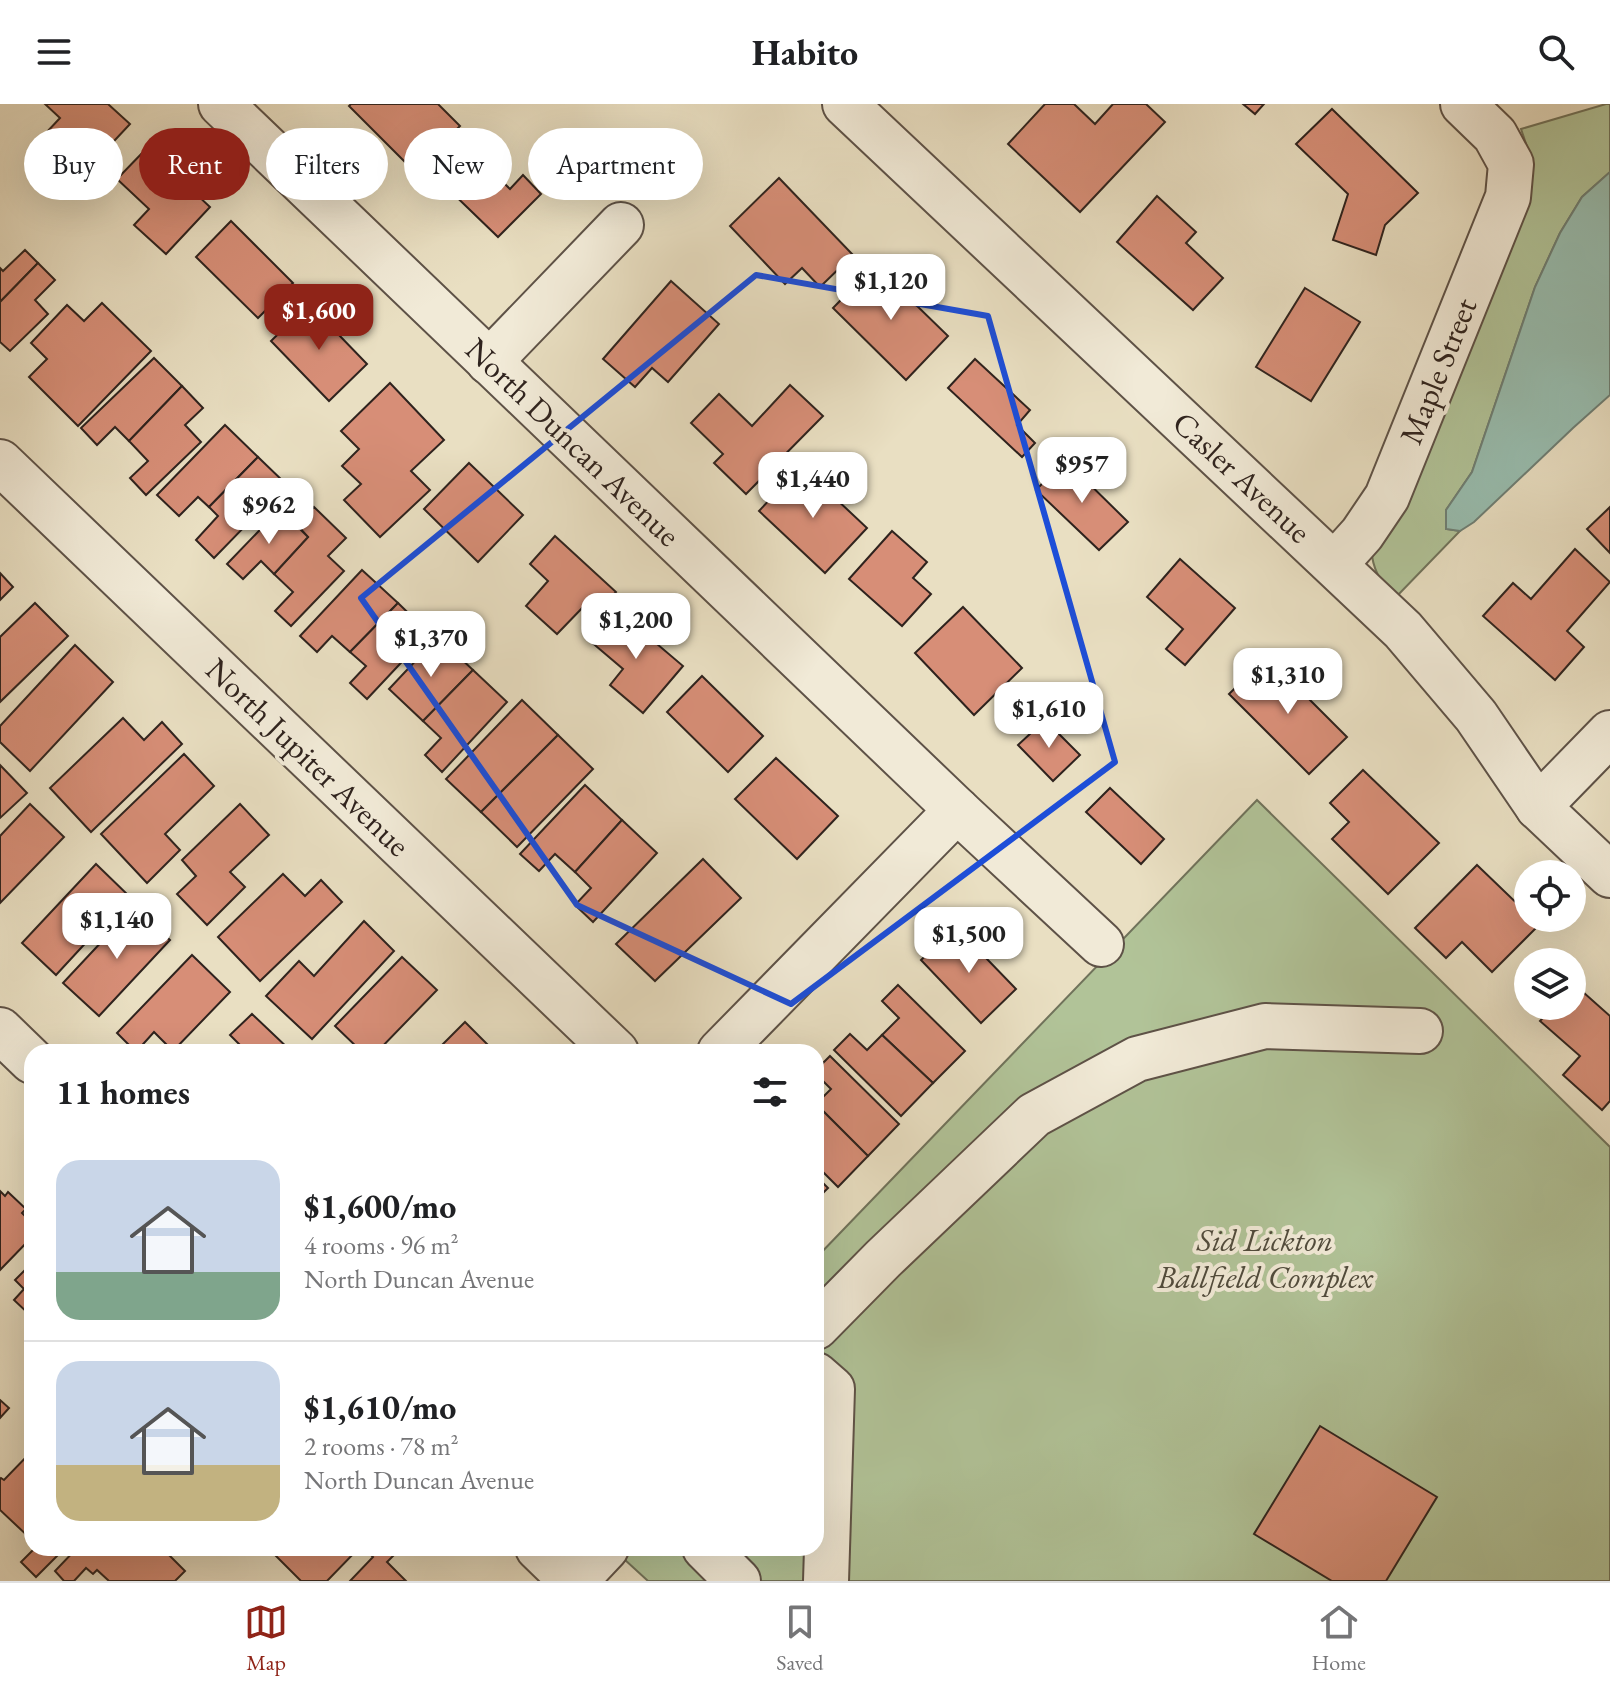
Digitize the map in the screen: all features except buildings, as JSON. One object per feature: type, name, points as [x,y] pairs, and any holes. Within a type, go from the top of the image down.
[{"type":"street","name":"North Duncan Avenue","points":[[221,104],[957,810],[1101,944]]},
{"type":"street","name":"Casler Avenue","points":[[845,104],[1403,630],[1476,716],[1538,807],[1610,875]]},
{"type":"street","name":"Maple Street","points":[[1335,564],[1362,534],[1387,497],[1508,197],[1511,164],[1495,135],[1463,104]]},
{"type":"street","points":[[489,362],[621,225]]},
{"type":"street","name":"North Jupiter Avenue","points":[[0,462],[608,1044]]},
{"type":"street","points":[[1538,807],[1610,733]]},
{"type":"street","points":[[728,1044],[957,810]]},
{"type":"street","points":[[824,1319],[1034,1115],[1137,1059],[1265,1026],[1420,1031]]},
{"type":"street","points":[[0,1030],[24,1053]]},
{"type":"street","points":[[824,1382],[832,1389],[826,1581]]},
{"type":"street","points":[[547,1556],[574,1581],[598,1556]]},
{"type":"street","points":[[713,1556],[738,1581]]},
{"type":"highlighted area","points":[[756,275],[988,316],[1115,762],[791,1004],[577,905],[361,598]]},
{"type":"green space","points":[[1610,104],[1610,172],[1582,197],[1560,233],[1535,287],[1472,472],[1446,510],[1446,529],[1460,531],[1396,597],[1380,579],[1372,556],[1385,537],[1529,189],[1533,164],[1521,129]]},
{"type":"green space","name":"Sid Lickton Ballfield Complex","points":[[1257,800],[1610,1147],[1610,1581],[648,1581],[621,1556],[824,1556],[824,1250]]},
{"type":"shaded area","points":[[1610,172],[1610,395],[1474,522],[1460,531],[1446,529],[1446,510],[1472,472],[1535,287],[1560,233],[1582,197]]}]
